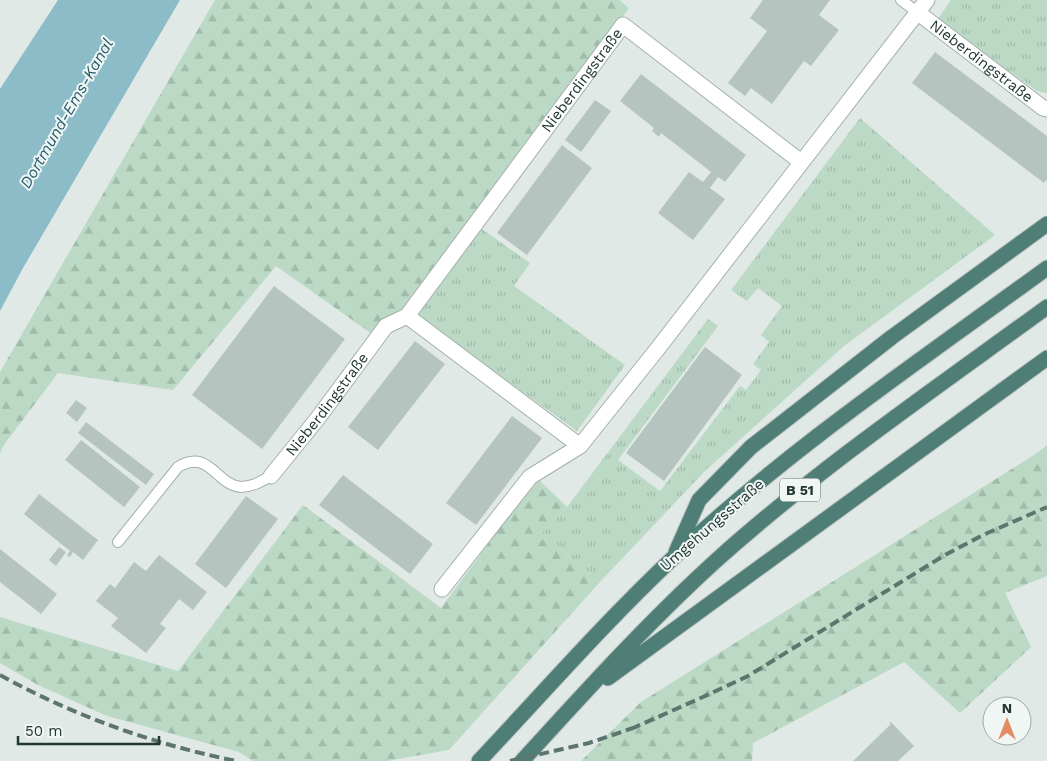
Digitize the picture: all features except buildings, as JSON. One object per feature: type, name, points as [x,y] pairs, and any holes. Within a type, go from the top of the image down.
[{"type":"highway","name":"B 51","points":[[673,558],[699,500],[751,447],[892,337],[1047,224]]},
{"type":"highway","name":"Umgehungsstraße","points":[[479,761],[612,619],[673,558],[779,466],[1047,268]]},
{"type":"highway","name":"Umgehungsstraße","points":[[522,761],[576,701],[682,593],[758,524],[845,455],[1047,307]]},
{"type":"highway","name":"B 51","points":[[576,701],[1047,358]]},
{"type":"street","name":"Nieberdingstraße","points":[[442,589],[530,477],[580,446],[659,347],[922,6],[1043,108],[1047,109]]},
{"type":"street","name":"Nieberdingstraße","points":[[271,476],[318,418],[386,326],[407,316],[623,25],[801,162]]},
{"type":"street","points":[[407,316],[580,446]]},
{"type":"lane","points":[[901,0],[922,6]]},
{"type":"lane","points":[[118,542],[178,467],[186,462],[198,461],[239,487],[251,486],[271,476]]},
{"type":"green space","points":[[215,0],[619,0],[629,8],[405,309],[372,334],[276,266],[173,390],[58,373],[3,446],[0,454],[0,372]]},
{"type":"green space","points":[[951,0],[1047,0],[1047,93],[1037,91],[937,20]]},
{"type":"green space","points":[[860,118],[995,235],[844,346],[704,472],[599,583],[542,533],[567,507],[708,319],[718,326],[618,460],[660,491],[740,386],[746,390],[761,370],[753,364],[769,342],[761,335],[782,306],[758,288],[747,301],[731,290]]},
{"type":"green space","points":[[479,227],[530,263],[514,286],[625,365],[577,431],[415,315]]},
{"type":"green space","points":[[1047,445],[1047,576],[1005,593],[1031,647],[960,713],[904,662],[753,743],[752,761],[581,761],[641,702]]},
{"type":"green space","points":[[537,478],[567,507],[542,533],[599,583],[449,750],[387,761],[253,761],[239,752],[107,716],[38,685],[0,663],[0,617],[178,671],[303,505],[441,608]]},
{"type":"water","name":"Dortmund-Ems-Kanal","points":[[58,0],[180,0],[23,268],[0,311],[0,89]]},
{"type":"railway","points":[[631,729],[748,676],[945,555],[983,535],[1047,507]]},
{"type":"railway","points":[[0,675],[56,703],[115,727],[175,746],[236,761]]},
{"type":"railway","points":[[510,761],[589,743],[636,727]]}]
